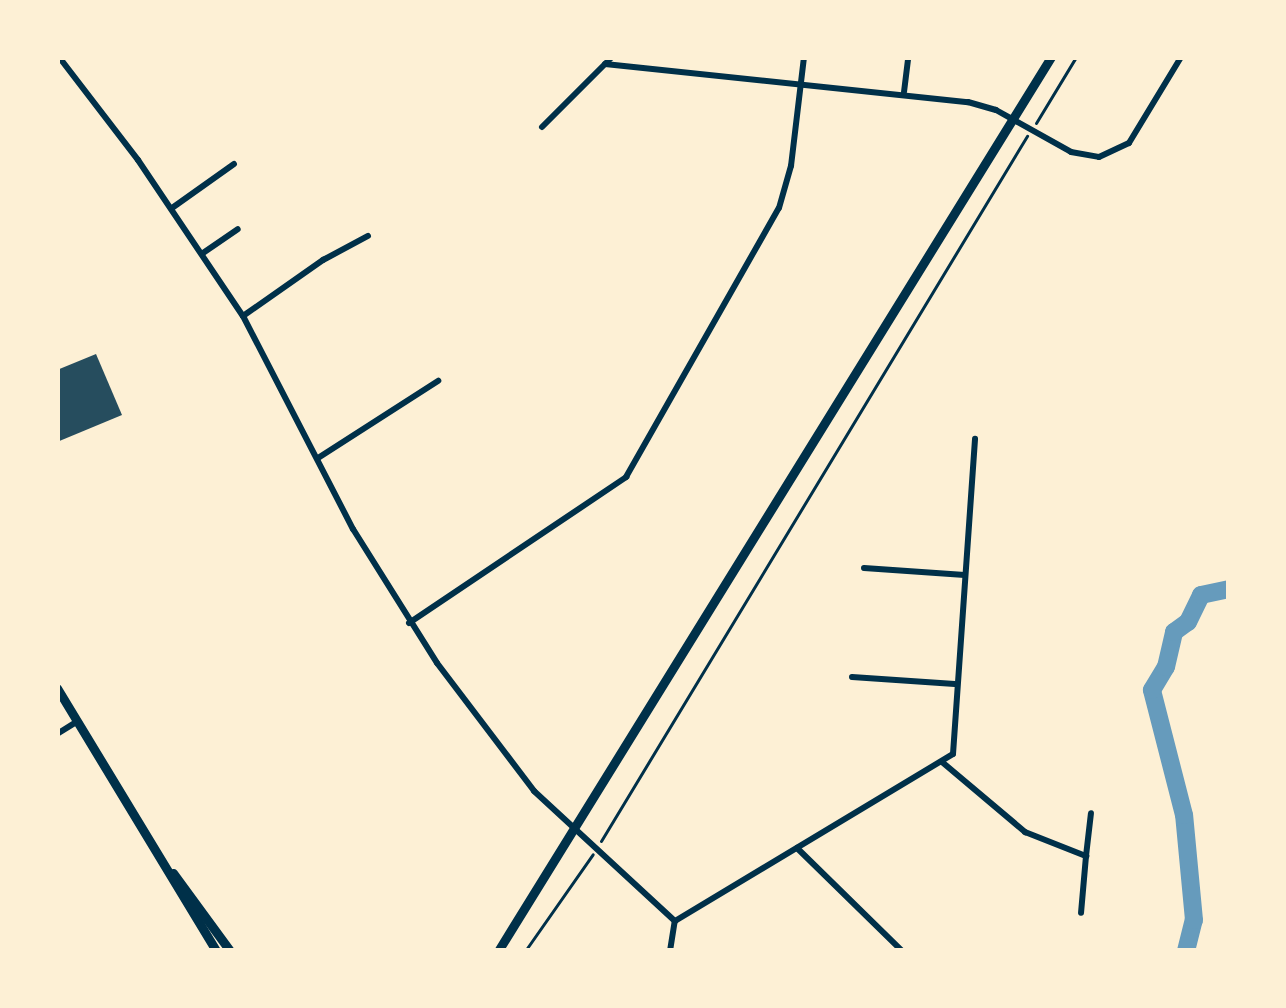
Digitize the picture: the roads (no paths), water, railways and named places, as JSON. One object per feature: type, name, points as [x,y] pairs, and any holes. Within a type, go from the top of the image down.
[{"type":"main road","points":[[502,951],[1051,57]]},
{"type":"main road","points":[[57,688],[216,951]]},
{"type":"main road","points":[[147,837],[230,951]]},
{"type":"street","points":[[59,57],[172,208],[243,316],[409,623],[534,791],[675,921]]},
{"type":"street","points":[[542,127],[612,57]]},
{"type":"street","points":[[409,623],[626,477],[779,208],[791,166],[804,57]]},
{"type":"street","points":[[904,92],[908,57]]},
{"type":"street","points":[[605,64],[968,102],[1012,118],[1085,156],[1116,154],[1129,143],[1181,57]]},
{"type":"street","points":[[172,208],[234,164]]},
{"type":"street","points":[[203,253],[238,229]]},
{"type":"street","points":[[243,316],[323,260],[368,236]]},
{"type":"street","points":[[318,458],[438,381]]},
{"type":"street","points":[[670,951],[675,921],[953,754],[975,440]]},
{"type":"street","points":[[863,568],[964,575]]},
{"type":"street","points":[[852,676],[955,685]]},
{"type":"street","points":[[57,734],[76,722]]},
{"type":"street","points":[[942,762],[986,804],[1025,832],[1086,856]]},
{"type":"street","points":[[1081,913],[1091,814]]},
{"type":"street","points":[[797,848],[902,951]]},
{"type":"waterway","points":[[1186,951],[1194,920],[1184,815],[1152,690],[1166,667],[1174,632],[1188,622],[1201,595],[1229,589]]}]
